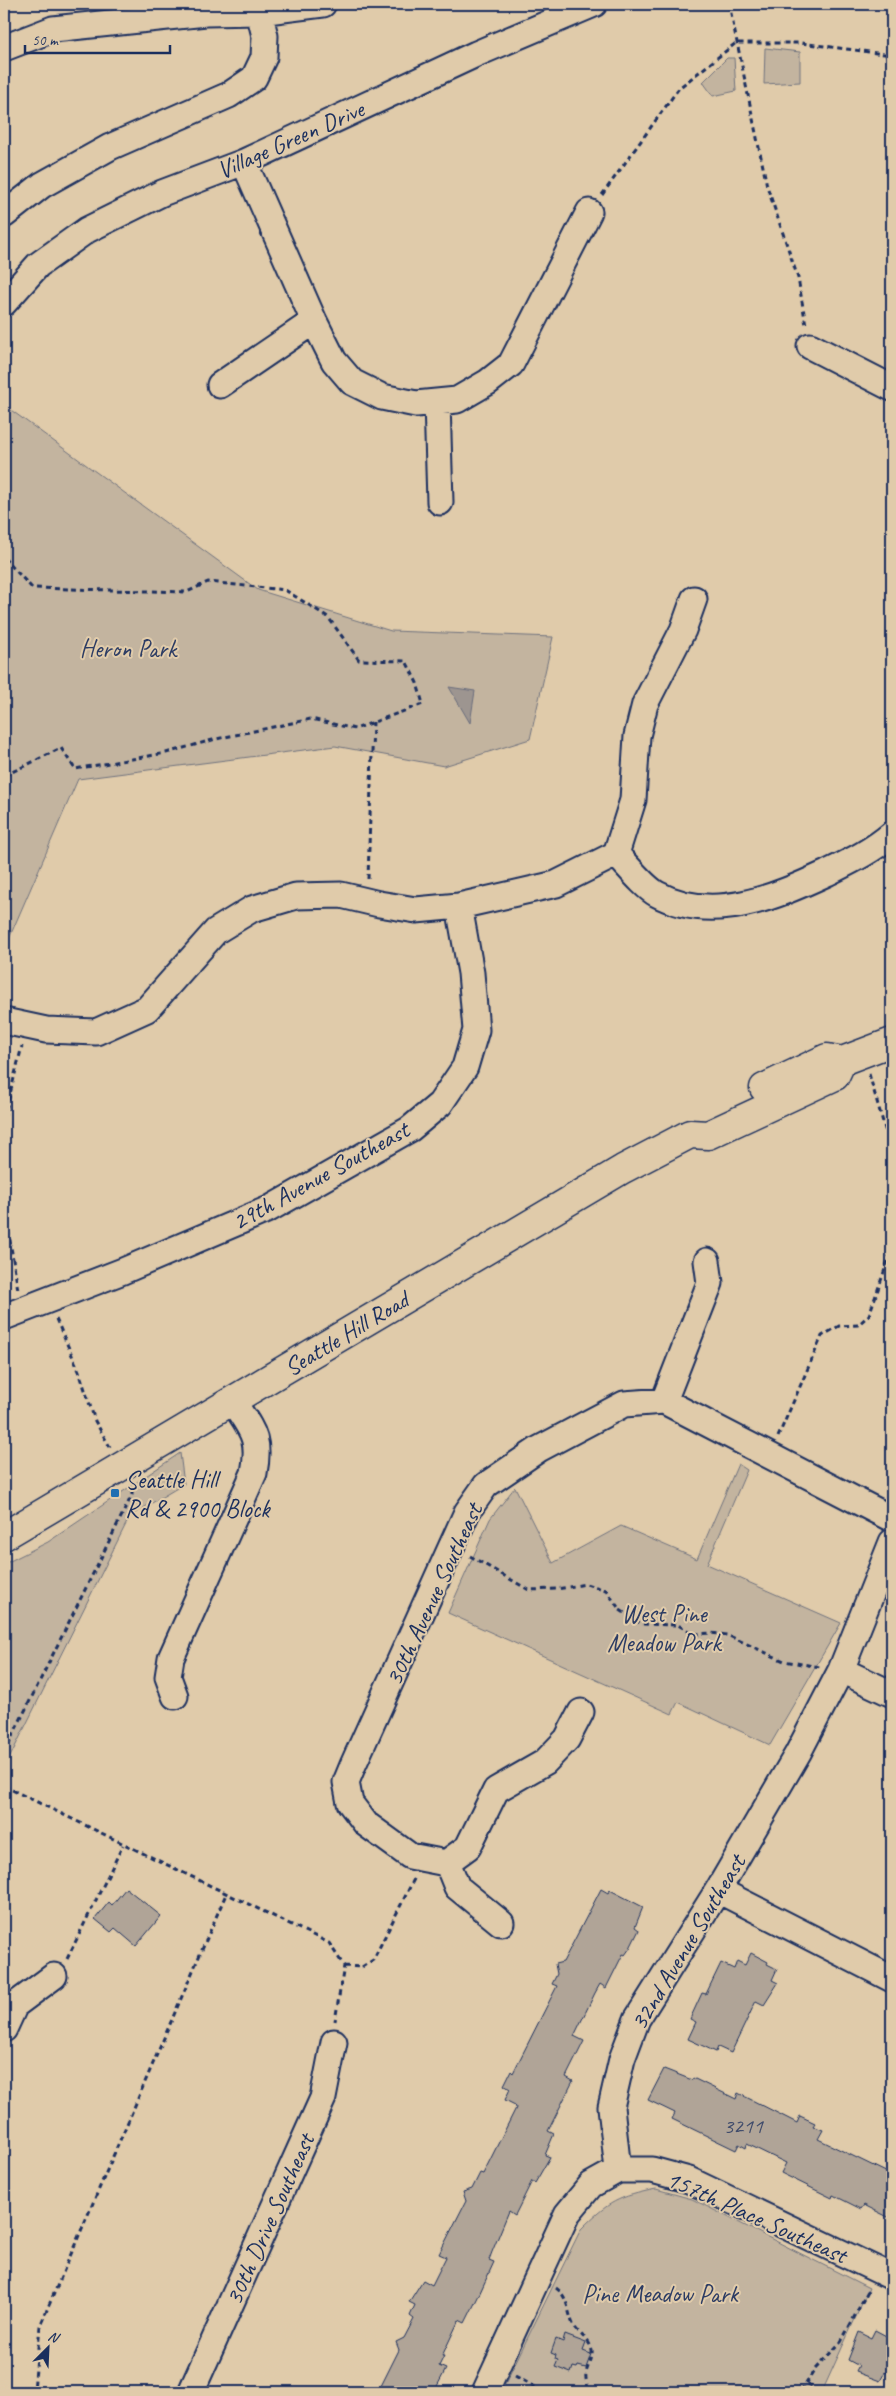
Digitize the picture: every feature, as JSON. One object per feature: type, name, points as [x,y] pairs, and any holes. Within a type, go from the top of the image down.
[{"type":"main road","name":"Seattle Hill Road","points":[[4,1536],[623,1169],[690,1134],[697,1120],[827,1058],[842,1061],[892,1042]]},
{"type":"street","points":[[4,48],[53,29],[206,13],[259,12],[323,4]]},
{"type":"street","name":"Village Green Drive","points":[[4,303],[38,265],[87,230],[162,193],[244,162],[581,5]]},
{"type":"street","points":[[4,215],[42,185],[102,152],[229,95],[254,78],[264,57],[265,36],[259,12]]},
{"type":"street","points":[[244,162],[314,321],[334,361],[352,382],[382,397],[416,404],[457,400],[488,382],[511,364],[589,212]]},
{"type":"street","points":[[220,385],[314,321]]},
{"type":"street","points":[[810,346],[892,388]]},
{"type":"street","points":[[437,402],[440,502]]},
{"type":"street","points":[[15,1023],[96,1032],[147,1009],[216,931],[252,909],[296,896],[341,896],[416,910],[460,906],[556,884],[616,854],[633,800],[637,736],[645,704],[683,630],[694,599]]},
{"type":"street","points":[[616,854],[655,893],[683,905],[711,908],[750,904],[793,889],[873,851],[892,834]]},
{"type":"street","name":"29th Avenue Southeast","points":[[13,1314],[123,1271],[269,1209],[410,1128],[440,1104],[465,1067],[476,1030],[471,973],[460,906]]},
{"type":"street","points":[[707,1261],[710,1283],[664,1401],[892,1520]]},
{"type":"street","points":[[175,1696],[168,1677],[170,1658],[254,1473],[257,1458],[256,1438],[232,1400]]},
{"type":"street","name":"30th Avenue Southeast","points":[[447,1862],[410,1856],[366,1824],[350,1804],[346,1782],[467,1512],[486,1485],[540,1449],[624,1404],[664,1401]]},
{"type":"street","name":"32nd Avenue Southeast","points":[[618,2170],[611,2108],[622,2059],[637,2019],[718,1890],[798,1753],[841,1670],[892,1542]]},
{"type":"street","points":[[841,1670],[892,1694]]},
{"type":"street","points":[[501,1923],[457,1887],[447,1862],[468,1847],[496,1790],[545,1762],[567,1739],[581,1712]]},
{"type":"street","points":[[718,1890],[892,1979]]},
{"type":"street","points":[[4,2029],[15,2004],[54,1976]]},
{"type":"street","name":"30th Drive Southeast","points":[[191,2392],[323,2098],[334,2042]]},
{"type":"street","points":[[486,2392],[567,2214],[591,2185],[618,2170]]},
{"type":"street","name":"157th Place Southeast","points":[[618,2170],[652,2170],[689,2180],[886,2274]]},
{"type":"path","points":[[729,4],[767,186],[798,278],[810,346]]},
{"type":"path","points":[[589,212],[679,88],[736,43],[801,42],[892,55]]},
{"type":"path","points":[[4,558],[32,588],[187,592],[208,582],[285,590],[328,617],[359,660],[406,661],[417,683],[423,704],[355,729],[311,719],[216,739],[166,753],[74,768],[61,748],[4,776]]},
{"type":"path","points":[[368,902],[373,722]]},
{"type":"path","points":[[4,1118],[15,1023]]},
{"type":"path","points":[[869,1074],[892,1153]]},
{"type":"path","points":[[4,1204],[13,1267],[13,1314]]},
{"type":"path","points":[[770,1456],[822,1336],[839,1326],[858,1325],[869,1315],[892,1249]]},
{"type":"path","points":[[48,1300],[79,1371],[95,1421],[110,1447]]},
{"type":"path","points":[[4,1753],[132,1495],[131,1481]]},
{"type":"path","points":[[452,1546],[492,1567],[529,1590],[557,1589],[586,1584],[606,1590],[620,1610],[640,1624],[678,1625],[694,1634],[711,1633],[727,1635],[784,1661],[841,1670]]},
{"type":"path","points":[[4,1786],[329,1943],[344,1966],[335,2008],[334,2042]]},
{"type":"path","points":[[54,1976],[72,1952],[123,1845]]},
{"type":"path","points":[[344,1966],[362,1967],[373,1960],[411,1887],[421,1858]]},
{"type":"path","points":[[31,2392],[34,2390],[40,2326],[226,1894]]},
{"type":"path","points":[[801,2392],[815,2369],[841,2342],[886,2274]]},
{"type":"path","points":[[538,2277],[561,2292],[575,2327],[588,2341],[592,2360],[586,2373],[589,2392]]},
{"type":"path","points":[[498,2365],[537,2388],[534,2392]]},
{"type":"path","points":[[807,2385],[822,2392]]},
{"type":"green space","points":[[765,48],[800,52],[800,82],[764,84]]},
{"type":"green space","points":[[727,58],[734,58],[736,91],[713,96],[703,82]]},
{"type":"green space","name":"Heron Park","points":[[4,405],[258,590],[391,631],[553,637],[530,739],[444,766],[335,746],[78,779],[4,950]]},
{"type":"green space","points":[[180,1453],[184,1484],[130,1516],[4,1769],[4,1564],[48,1542]]},
{"type":"green space","name":"West Pine Meadow Park","points":[[738,1464],[747,1470],[707,1564],[841,1623],[770,1745],[678,1702],[672,1714],[448,1613],[490,1519],[515,1487],[553,1563],[621,1526],[697,1559]]},
{"type":"green space","name":"Pine Meadow Park","points":[[656,2189],[692,2199],[869,2288],[822,2392],[501,2392],[581,2229],[607,2206],[623,2198]]},
{"type":"shaded area","points":[[449,687],[475,691],[470,723]]},
{"type":"building","points":[[126,1888],[161,1916],[136,1946],[115,1928],[111,1932],[95,1919],[109,1902],[112,1905]]},
{"type":"building","points":[[601,1889],[608,1893],[610,1890],[643,1907],[635,1927],[639,1930],[630,1948],[625,1955],[623,1954],[606,1988],[600,1984],[574,2036],[584,2041],[566,2077],[573,2081],[548,2131],[554,2134],[545,2155],[550,2157],[535,2183],[532,2181],[515,2215],[509,2211],[489,2260],[494,2262],[478,2297],[465,2323],[459,2320],[442,2356],[444,2356],[439,2366],[446,2369],[434,2392],[378,2392],[399,2350],[396,2342],[404,2338],[414,2319],[410,2316],[415,2305],[409,2302],[423,2280],[432,2285],[446,2257],[439,2254],[466,2201],[463,2192],[472,2189],[480,2173],[483,2174],[516,2108],[515,2105],[505,2100],[510,2089],[504,2085],[511,2071],[513,2073],[557,1986],[552,1984],[557,1974],[555,1964],[563,1962]]},
{"type":"building","points":[[751,1953],[777,1969],[772,1980],[778,1983],[764,2005],[756,2001],[731,2053],[718,2047],[716,2052],[688,2039],[696,2022],[690,2019],[702,1993],[706,1994],[721,1963],[734,1969],[737,1961],[745,1965]]},
{"type":"building","points":[[664,2069],[692,2080],[693,2078],[736,2099],[738,2093],[797,2123],[800,2116],[815,2123],[813,2126],[823,2130],[818,2139],[892,2175],[892,2219],[864,2205],[861,2209],[833,2195],[832,2198],[781,2173],[786,2163],[747,2144],[746,2148],[739,2144],[736,2150],[672,2119],[675,2113],[648,2100]]},
{"type":"building","points":[[875,2330],[892,2339],[892,2375],[885,2372],[880,2381],[856,2372],[859,2366],[848,2360],[859,2332],[871,2338]]},
{"type":"building","points":[[565,2335],[586,2343],[583,2351],[591,2354],[586,2368],[573,2367],[571,2373],[555,2367],[558,2360],[555,2359],[556,2355],[551,2353],[556,2339],[563,2342]]},
{"type":"place","name":"Seattle Hill Rd & 2900 Block","points":[[115,1493]]}]
